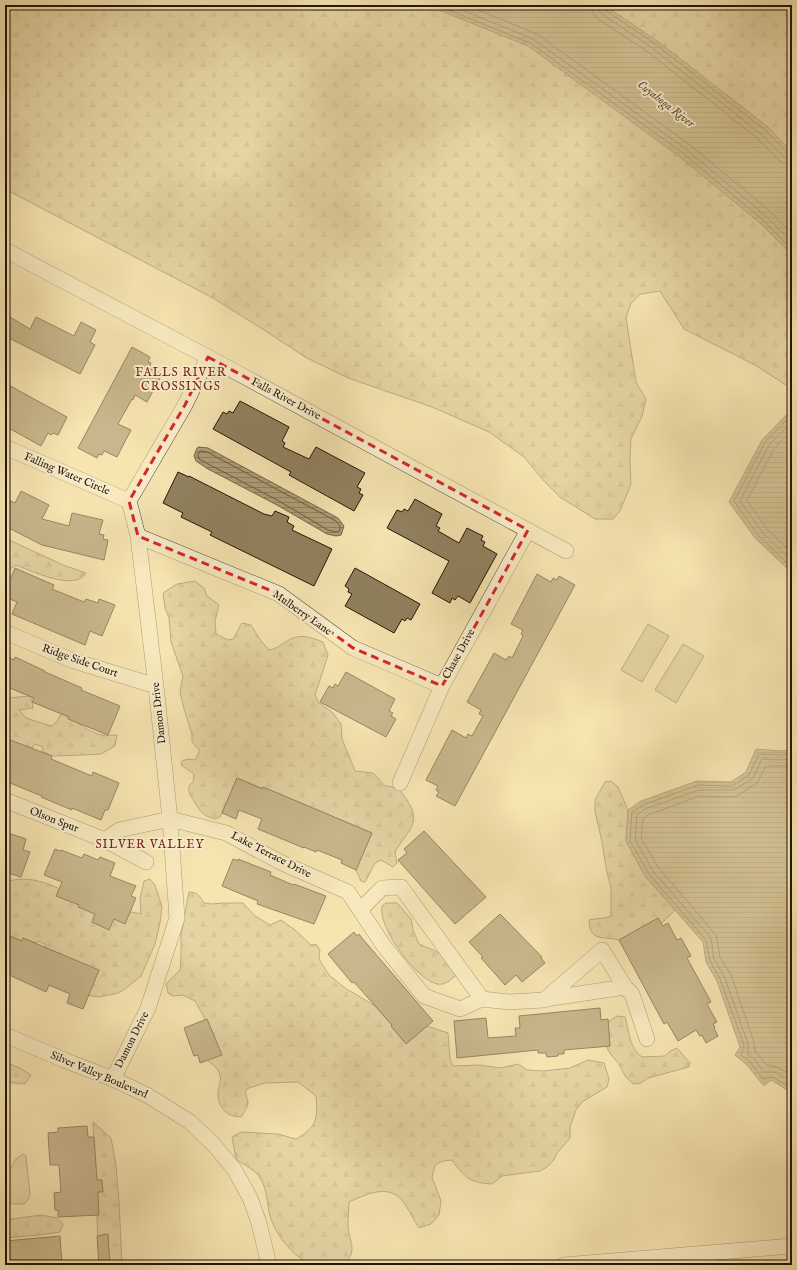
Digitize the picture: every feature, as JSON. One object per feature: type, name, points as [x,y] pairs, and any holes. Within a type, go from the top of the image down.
[{"type":"street","name":"Falls River Drive","points":[[5,250],[208,357],[566,551]]},
{"type":"street","points":[[129,501],[186,405],[208,357]]},
{"type":"street","name":"Falling Water Circle","points":[[5,447],[129,501]]},
{"type":"street","name":"Damon Drive","points":[[113,1079],[148,1008],[177,918],[170,819],[156,686],[138,536],[129,501]]},
{"type":"street","name":"Chase Drive","points":[[400,783],[442,686],[528,530]]},
{"type":"street","name":"Mulberry Lane","points":[[138,536],[279,594],[353,648],[442,686]]},
{"type":"street","name":"Ridge Side Court","points":[[5,632],[71,660],[156,686]]},
{"type":"street","name":"Olson Spur","points":[[5,800],[105,840],[146,862]]},
{"type":"street","points":[[105,840],[119,830],[170,819]]},
{"type":"street","name":"Lake Terrace Drive","points":[[170,819],[226,833],[282,863],[348,892],[384,946],[424,996],[460,1009],[482,999]]},
{"type":"street","points":[[360,910],[382,888],[401,887],[482,999],[509,1002],[544,1000],[624,987]]},
{"type":"street","points":[[544,1000],[602,950],[624,987],[632,994],[648,1039]]},
{"type":"street","name":"Silver Valley Boulevard","points":[[5,1035],[113,1079],[147,1095],[190,1122],[214,1145],[234,1169],[250,1198],[259,1223],[270,1265]]},
{"type":"street","points":[[564,1265],[792,1246]]},
{"type":"highlighted area","points":[[208,357],[528,530],[442,686],[353,648],[279,594],[138,536],[129,501],[185,405]]},
{"type":"green space","points":[[5,5],[792,5],[792,389],[755,365],[684,329],[660,291],[641,294],[631,303],[626,318],[636,382],[646,399],[642,416],[631,439],[631,484],[620,511],[613,519],[595,519],[560,497],[524,457],[489,432],[432,407],[348,378],[305,357],[213,298],[5,189]]},
{"type":"green space","points":[[5,538],[63,565],[86,573],[73,581],[42,575],[16,565],[5,572]]},
{"type":"green space","points":[[195,581],[204,588],[207,596],[219,605],[215,621],[216,634],[228,640],[233,639],[242,623],[251,625],[261,641],[269,650],[298,637],[306,637],[323,642],[328,655],[315,695],[318,702],[333,713],[341,724],[342,739],[355,771],[373,773],[385,786],[398,789],[405,796],[412,808],[413,822],[408,833],[395,852],[397,863],[393,867],[381,860],[375,863],[365,882],[361,881],[356,870],[372,833],[263,787],[262,788],[237,778],[220,817],[215,819],[211,818],[203,814],[199,809],[189,791],[189,786],[193,782],[194,774],[181,765],[182,761],[188,759],[195,760],[200,751],[192,742],[192,734],[180,692],[183,676],[171,642],[169,618],[165,608],[163,593],[177,584]]},
{"type":"green space","points":[[648,624],[669,636],[642,682],[621,670]]},
{"type":"green space","points":[[683,644],[704,656],[676,703],[655,690]]},
{"type":"green space","points":[[30,696],[33,708],[19,710],[26,718],[51,726],[57,722],[61,713],[93,732],[102,735],[117,735],[115,746],[101,754],[52,756],[42,751],[43,747],[35,744],[32,748],[5,743],[5,697]]},
{"type":"green space","points":[[611,781],[618,787],[628,810],[626,841],[645,876],[675,910],[661,924],[658,918],[619,940],[602,938],[594,935],[590,927],[589,920],[611,916],[611,887],[595,811],[595,800],[605,782]]},
{"type":"green space","points":[[22,879],[33,880],[54,886],[72,896],[98,917],[121,917],[132,912],[141,914],[140,899],[144,881],[150,879],[155,885],[162,907],[155,944],[141,976],[118,993],[99,997],[85,995],[44,947],[45,944],[37,941],[36,943],[23,938],[22,941],[5,934],[5,881]]},
{"type":"green space","points":[[189,892],[198,895],[204,903],[243,903],[255,916],[270,925],[281,920],[295,930],[311,945],[316,944],[320,950],[319,959],[329,975],[345,988],[375,1006],[406,1044],[427,1026],[448,1033],[450,1059],[453,1066],[479,1065],[501,1068],[518,1064],[527,1070],[544,1071],[570,1068],[588,1060],[604,1063],[609,1079],[607,1087],[582,1102],[576,1110],[570,1127],[570,1138],[547,1167],[540,1171],[502,1176],[492,1184],[473,1181],[461,1171],[452,1160],[443,1161],[435,1165],[432,1177],[441,1201],[439,1215],[431,1224],[419,1228],[406,1206],[394,1194],[380,1192],[364,1195],[349,1202],[348,1225],[352,1250],[345,1265],[317,1265],[309,1263],[294,1253],[277,1232],[270,1216],[262,1182],[256,1173],[236,1159],[232,1137],[241,1132],[278,1134],[296,1139],[303,1135],[315,1122],[317,1111],[316,1096],[298,1082],[265,1083],[246,1089],[248,1104],[241,1117],[236,1117],[224,1111],[218,1099],[220,1075],[215,1066],[205,1059],[208,1027],[203,1015],[195,1001],[183,995],[172,996],[168,993],[166,984],[180,970],[181,935]]},
{"type":"green space","points":[[386,903],[397,903],[411,919],[413,930],[419,944],[441,954],[450,962],[458,973],[452,979],[443,984],[437,984],[428,980],[409,963],[392,939],[386,927],[382,915],[382,906]]},
{"type":"green space","points":[[617,1016],[625,1017],[632,1044],[637,1053],[642,1057],[665,1056],[670,1051],[677,1048],[690,1063],[689,1067],[648,1078],[641,1083],[634,1084],[631,1082],[607,1047],[610,1046],[608,1022]]},
{"type":"green space","points":[[5,1062],[20,1068],[31,1075],[25,1084],[5,1082]]},
{"type":"green space","points":[[93,1122],[111,1138],[116,1165],[122,1265],[99,1265]]},
{"type":"green space","points":[[23,1154],[26,1156],[30,1195],[24,1204],[11,1204],[8,1202],[5,1184],[6,1176],[16,1159]]},
{"type":"green space","points":[[41,1215],[57,1218],[63,1224],[60,1232],[5,1238],[5,1220]]},
{"type":"water","name":"Cuyahoga River","points":[[268,5],[604,5],[656,40],[768,127],[792,152],[792,255],[761,224],[680,157],[528,46],[439,10],[317,10]]},
{"type":"water","points":[[792,409],[792,573],[755,538],[729,502],[762,440]]},
{"type":"water","points":[[197,448],[208,448],[338,518],[344,526],[341,535],[336,536],[327,534],[277,505],[208,469],[196,461],[194,456]]},
{"type":"water","points":[[756,749],[780,751],[792,750],[792,1093],[771,1080],[764,1086],[747,1065],[735,1055],[740,1047],[717,981],[706,962],[703,942],[645,876],[626,841],[628,810],[641,801],[697,781],[731,782],[746,772]]},
{"type":"building","points":[[5,314],[30,329],[36,317],[74,336],[81,322],[96,330],[90,342],[95,345],[80,374],[5,336]]},
{"type":"building","points":[[132,347],[150,357],[148,362],[151,363],[149,368],[162,374],[147,402],[135,395],[118,424],[131,430],[117,457],[104,451],[102,455],[99,454],[97,458],[78,448]]},
{"type":"building","points":[[5,383],[67,417],[58,435],[53,433],[51,435],[48,433],[41,446],[5,426]]},
{"type":"building","points":[[240,401],[289,427],[282,441],[285,443],[283,447],[309,459],[316,447],[365,473],[357,487],[361,489],[359,493],[363,495],[354,511],[289,475],[291,472],[213,429],[223,412],[227,414],[229,411],[233,413]]},
{"type":"building","points":[[178,472],[189,476],[264,514],[272,516],[275,511],[289,517],[287,522],[294,526],[292,530],[332,549],[314,586],[210,535],[212,532],[181,517],[183,513],[163,503]]},
{"type":"building","points":[[21,491],[49,505],[42,519],[69,526],[72,513],[103,520],[99,534],[104,535],[103,539],[108,540],[104,560],[42,545],[5,526],[5,503],[9,504],[11,501],[15,503]]},
{"type":"building","points":[[415,499],[442,514],[436,526],[440,528],[438,531],[459,543],[467,528],[483,536],[481,540],[485,542],[483,546],[497,554],[470,603],[458,596],[455,600],[452,598],[450,603],[432,593],[449,561],[387,528],[397,510],[402,512],[404,509],[408,511]]},
{"type":"building","points":[[15,568],[54,585],[52,589],[84,602],[86,599],[98,603],[99,599],[115,605],[102,636],[90,631],[85,645],[12,614],[17,602],[5,597],[5,592]]},
{"type":"building","points":[[355,568],[420,604],[411,620],[407,618],[405,621],[402,619],[394,633],[345,606],[352,594],[348,592],[349,589],[345,586]]},
{"type":"building","points":[[537,574],[551,582],[553,578],[557,580],[559,576],[575,585],[455,806],[436,796],[439,792],[436,790],[438,786],[426,780],[452,730],[466,738],[468,734],[472,736],[483,716],[479,714],[481,710],[467,702],[494,653],[506,660],[509,656],[512,658],[523,636],[521,634],[523,630],[511,624]]},
{"type":"building","points":[[8,657],[14,660],[15,657],[82,688],[81,690],[120,706],[108,735],[68,719],[69,717],[32,702],[34,698],[5,686],[5,665]]},
{"type":"building","points":[[346,672],[395,699],[389,711],[393,713],[391,716],[396,719],[386,737],[320,702],[329,686],[333,688],[335,684],[338,686]]},
{"type":"building","points":[[5,738],[52,756],[51,759],[92,776],[93,772],[119,783],[108,810],[105,810],[101,820],[72,808],[72,810],[5,781]]},
{"type":"building","points":[[237,778],[262,789],[263,787],[372,833],[356,870],[341,863],[342,860],[317,850],[316,852],[304,848],[258,829],[262,819],[239,810],[236,819],[222,813]]},
{"type":"building","points":[[424,831],[486,897],[455,924],[398,860],[407,853],[404,849]]},
{"type":"building","points":[[5,832],[26,839],[23,850],[30,852],[21,877],[5,872]]},
{"type":"building","points":[[55,849],[82,858],[84,854],[98,860],[100,857],[115,863],[110,876],[136,886],[131,896],[136,898],[125,924],[114,919],[109,930],[92,922],[95,914],[78,907],[79,905],[56,896],[62,882],[44,875]]},
{"type":"building","points":[[233,859],[238,861],[238,859],[271,872],[270,875],[293,885],[294,884],[326,896],[314,924],[257,904],[258,901],[222,886]]},
{"type":"building","points":[[500,914],[542,957],[541,958],[545,963],[522,982],[516,975],[505,985],[469,942]]},
{"type":"building","points":[[658,918],[663,926],[668,923],[677,940],[681,938],[691,956],[687,958],[711,1002],[707,1004],[717,1022],[713,1024],[718,1036],[706,1043],[702,1035],[700,1036],[696,1030],[678,1041],[667,1022],[664,1024],[619,940]]},
{"type":"building","points":[[354,932],[357,936],[359,934],[433,1021],[406,1044],[391,1026],[392,1025],[354,982],[352,983],[328,954]]},
{"type":"building","points":[[5,934],[22,941],[23,938],[99,970],[83,1009],[67,1003],[70,994],[49,985],[46,992],[5,973]]},
{"type":"building","points":[[600,1008],[601,1020],[608,1019],[610,1046],[564,1050],[564,1054],[547,1057],[546,1053],[538,1053],[538,1050],[457,1058],[454,1021],[486,1018],[488,1038],[516,1036],[515,1028],[520,1028],[519,1016]]},
{"type":"building","points":[[207,1019],[222,1055],[200,1063],[198,1055],[194,1056],[184,1028]]},
{"type":"building","points":[[87,1126],[88,1137],[94,1137],[97,1180],[102,1180],[103,1192],[98,1192],[99,1215],[58,1217],[58,1210],[55,1210],[54,1193],[61,1192],[59,1165],[50,1165],[48,1133],[58,1132],[58,1128]]},
{"type":"building","points":[[108,1234],[110,1265],[99,1265],[97,1236]]},
{"type":"building","points":[[60,1236],[62,1265],[5,1265],[5,1241]]},
{"type":"district","name":"FALLS RIVER CROSSINGS","points":[[181,379]]},
{"type":"district","name":"SILVER VALLEY","points":[[150,844]]}]
